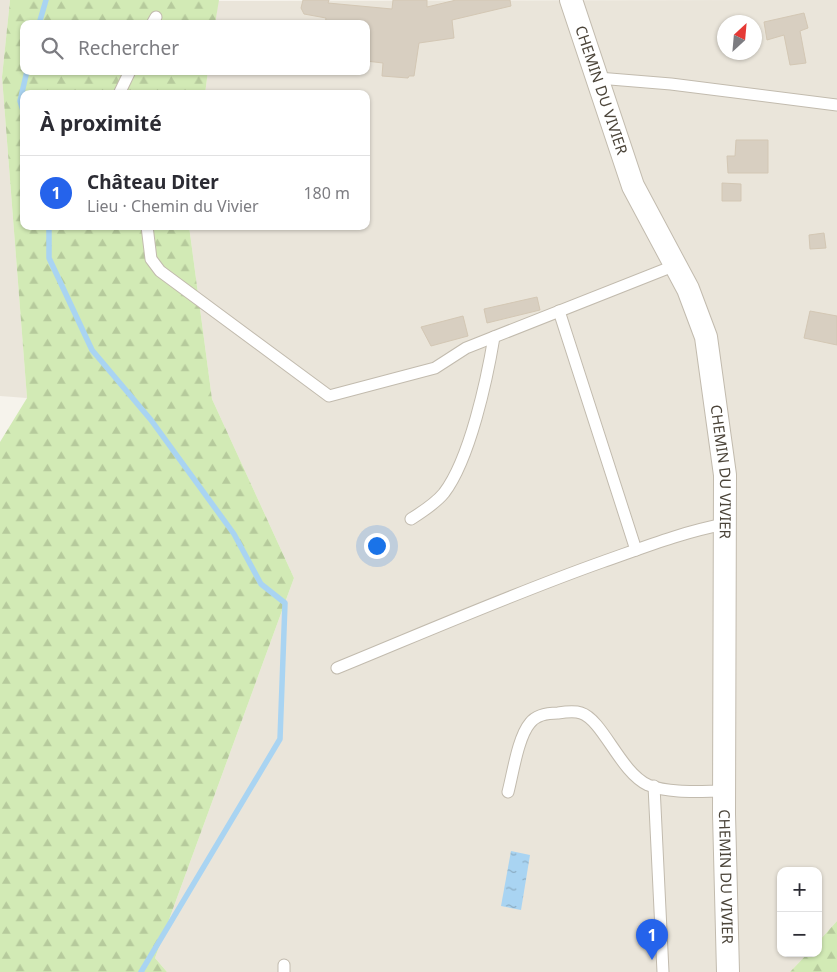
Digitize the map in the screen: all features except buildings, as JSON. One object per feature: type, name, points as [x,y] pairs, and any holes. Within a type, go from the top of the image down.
[{"type":"street","name":"CHEMIN DU VIVIER","points":[[571,0],[633,186],[676,266],[699,314],[706,336],[725,475],[724,791],[728,972]]},
{"type":"lane","points":[[121,90],[128,75]]},
{"type":"lane","points":[[598,78],[671,84],[837,106]]},
{"type":"lane","points":[[147,230],[151,259],[160,271],[329,396],[435,368],[466,348],[676,266]]},
{"type":"lane","points":[[559,311],[636,550]]},
{"type":"lane","points":[[411,520],[443,494],[454,477],[463,456],[486,383],[494,337]]},
{"type":"lane","points":[[337,668],[543,583],[699,528],[725,524]]},
{"type":"lane","points":[[508,792],[522,741],[530,722],[539,716],[580,712],[588,716],[614,753],[637,777],[654,786],[669,790],[724,791]]},
{"type":"lane","points":[[654,786],[663,972]]},
{"type":"shaded area","points":[[0,0],[10,0],[2,77],[27,398],[0,396]]},
{"type":"shaded area","points":[[837,0],[837,921],[822,938],[822,867],[777,867],[777,957],[804,957],[790,972],[167,972],[155,958],[294,578],[212,399],[190,230],[370,230],[370,90],[206,90],[207,75],[370,75],[370,20],[216,20],[218,1]]},
{"type":"green space","points":[[10,0],[219,0],[216,20],[20,20],[20,75],[207,75],[206,90],[20,90],[20,230],[190,230],[212,399],[294,578],[155,958],[167,972],[0,972],[0,442],[27,398],[2,77]]},
{"type":"green space","points":[[837,921],[837,972],[790,972],[804,957],[822,957],[822,938]]},
{"type":"water","points":[[511,851],[530,855],[521,910],[501,906]]},
{"type":"waterway","points":[[40,20],[46,0]]},
{"type":"waterway","points":[[23,90],[26,75]]},
{"type":"waterway","points":[[49,230],[49,258],[92,350],[151,420],[234,534],[261,584],[285,603],[280,739],[141,972]]},
{"type":"place","name":"Château Diter","points":[[652,960]]}]
